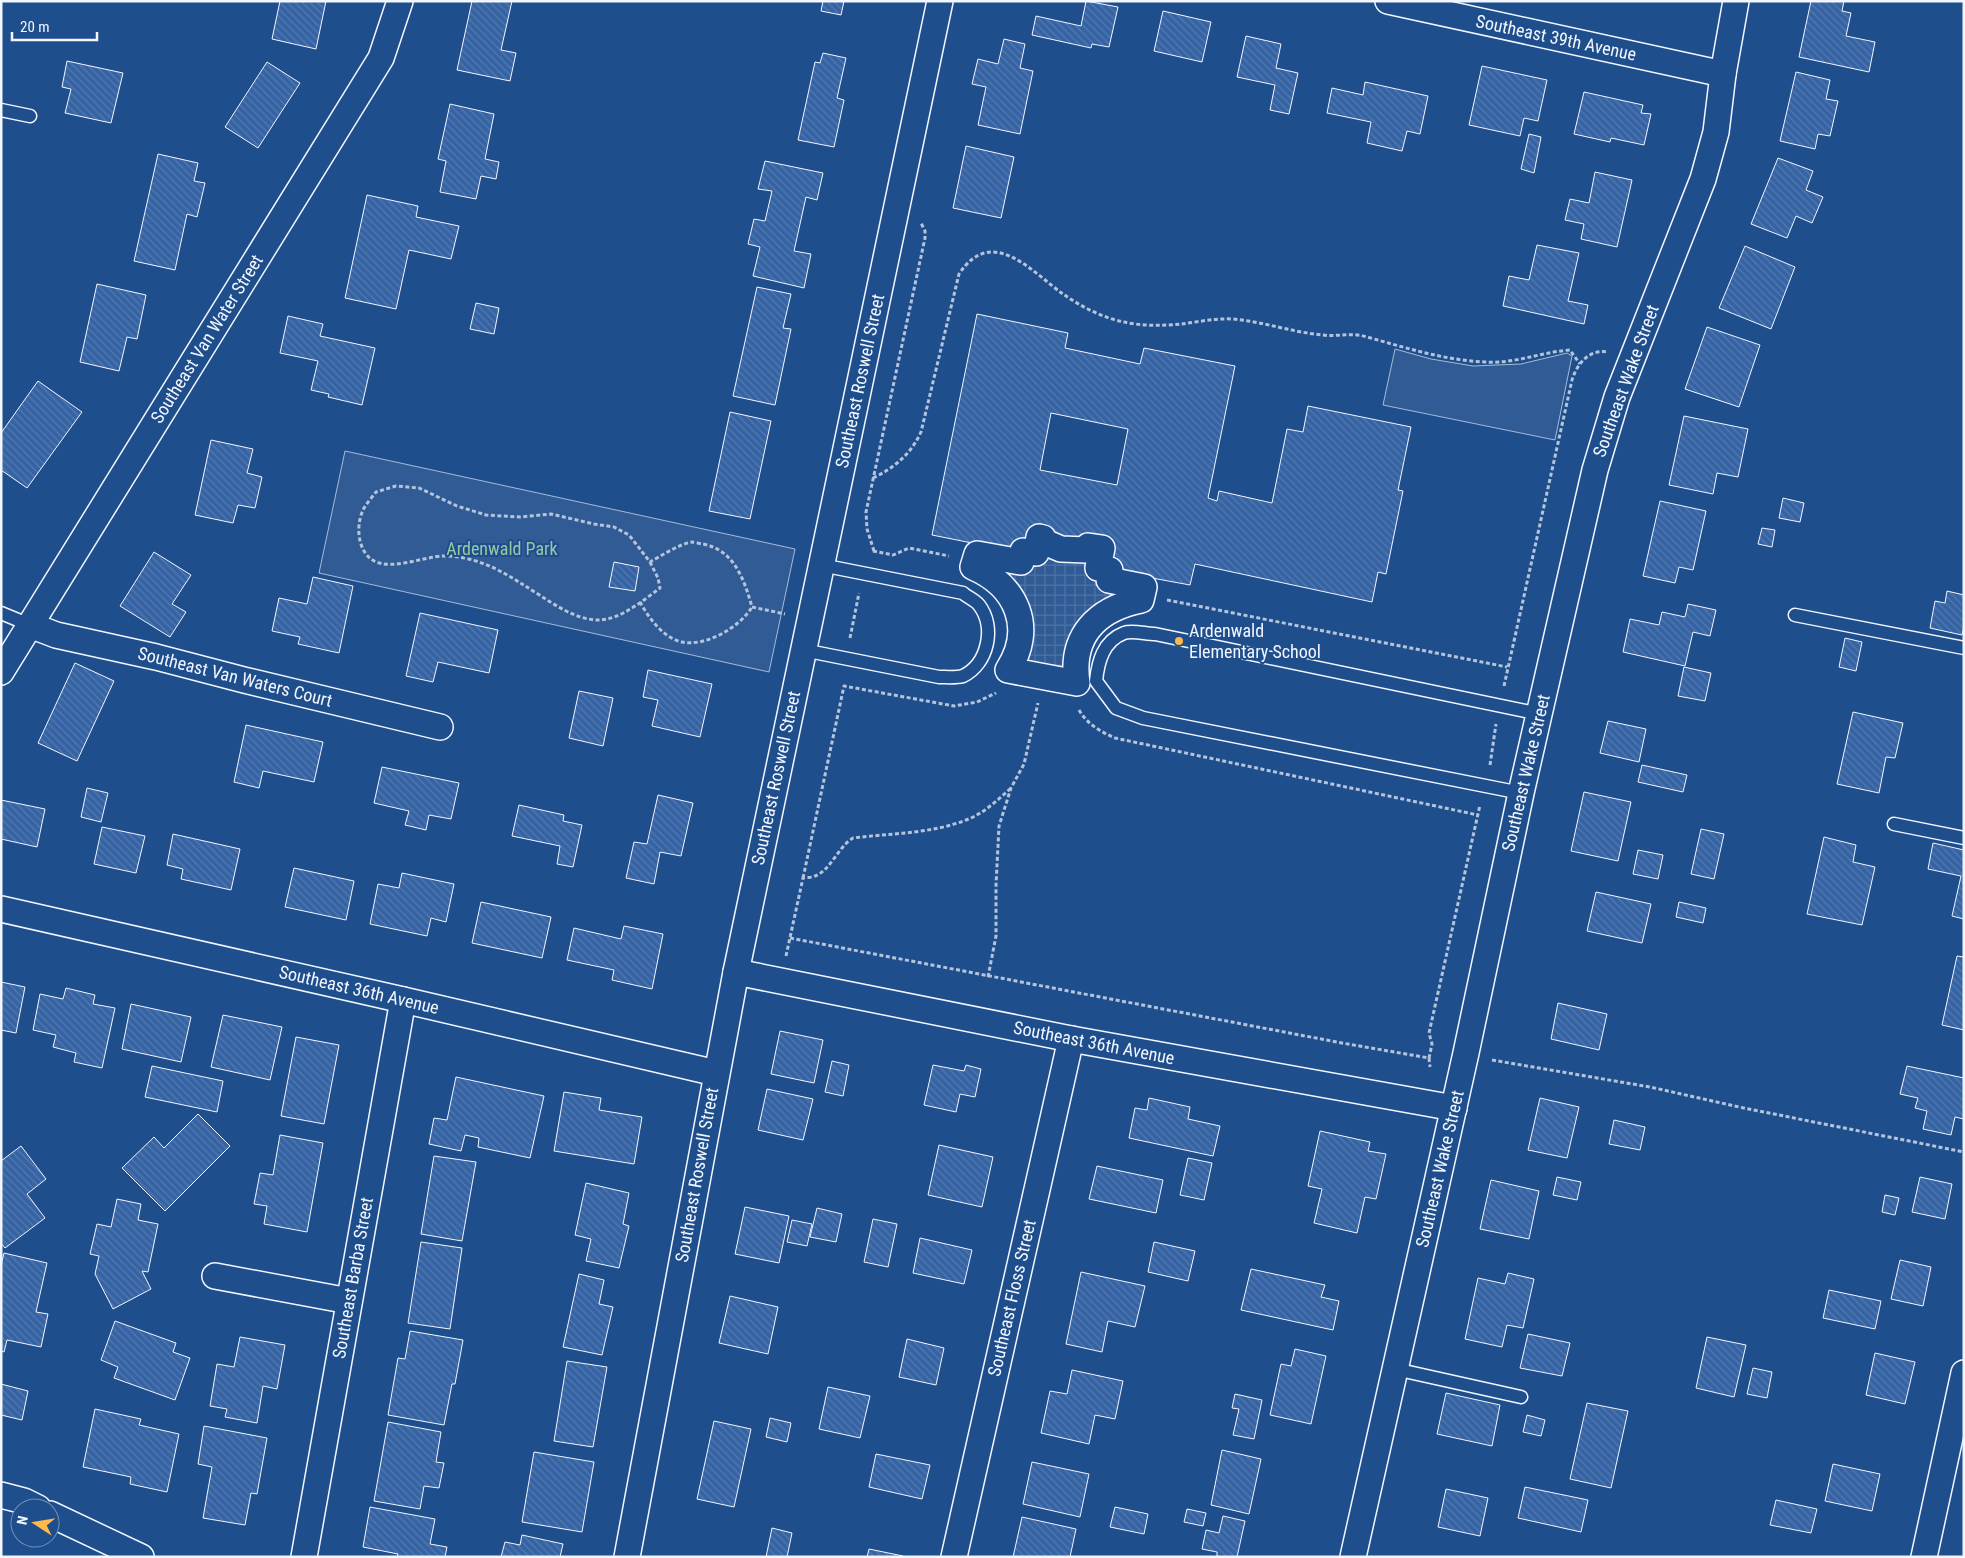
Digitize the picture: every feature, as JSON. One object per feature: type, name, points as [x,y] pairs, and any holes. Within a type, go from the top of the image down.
[{"type":"street","name":"Southeast Van Water Street","points":[[1,672],[381,58],[400,1]]},
{"type":"street","name":"Southeast Roswell Street","points":[[627,1557],[736,972],[940,1]]},
{"type":"street","name":"Southeast 39th Avenue","points":[[1388,1],[1723,74]]},
{"type":"street","name":"Southeast Wake Street","points":[[1353,1557],[1454,1108],[1521,793],[1595,470],[1617,396],[1703,179],[1716,132],[1723,74],[1736,1]]},
{"type":"street","points":[[1039,537],[1043,538],[1042,541],[1061,550],[1086,550],[1088,546],[1102,548],[1098,568],[1110,570],[1109,580],[1144,587],[1142,595],[1141,600],[1122,604],[1111,609],[1086,631],[1079,648],[1075,668],[1077,683],[1008,670],[1014,661],[1020,639],[1016,607],[1008,591],[1001,584],[992,576],[974,567],[975,561],[977,554],[1021,562],[1023,551],[1036,553],[1039,537]]},
{"type":"street","name":"Southeast Van Waters Court","points":[[30,625],[56,635],[156,657],[440,727]]},
{"type":"street","name":"Southeast 36th Avenue","points":[[1,909],[716,1073]]},
{"type":"street","name":"Southeast 36th Avenue","points":[[736,972],[1070,1040],[1454,1108]]},
{"type":"street","name":"Southeast Barba Street","points":[[304,1557],[403,1000]]},
{"type":"street","name":"Southeast Floss Street","points":[[954,1557],[1070,1040]]},
{"type":"street","points":[[215,1276],[349,1301]]},
{"type":"street","points":[[1924,1557],[1964,1373]]},
{"type":"street","points":[[60,1519],[141,1557]]},
{"type":"lane","points":[[1,110],[30,116]]},
{"type":"lane","points":[[803,650],[939,677],[961,676],[976,666],[988,644],[988,626],[979,604],[963,594],[821,565]]},
{"type":"lane","points":[[1,613],[30,625]]},
{"type":"lane","points":[[1795,614],[1964,648]]},
{"type":"lane","points":[[1521,793],[1143,718],[1116,708],[1096,681],[1098,666],[1102,653],[1112,641],[1125,633],[1155,634],[1540,714]]},
{"type":"lane","points":[[1894,824],[1964,838]]},
{"type":"lane","points":[[1395,1369],[1521,1396]]},
{"type":"path","points":[[874,551],[865,520],[925,238],[924,228],[914,216],[896,212]]},
{"type":"path","points":[[873,478],[890,470],[917,441],[959,274],[971,260],[978,256],[996,252],[1020,260],[1064,295],[1101,314],[1125,323],[1173,324],[1230,319],[1267,324],[1324,336],[1356,334],[1434,356],[1470,361],[1518,361],[1570,350],[1580,364]]},
{"type":"path","points":[[1430,1067],[1429,1058],[1432,1044],[1429,1033],[1485,786],[1507,668],[1572,380],[1585,358],[1597,352],[1632,359]]},
{"type":"path","points":[[396,486],[419,488],[457,506],[486,515],[520,517],[551,514],[614,527],[629,535],[650,562],[658,578],[660,588],[619,615],[600,620],[563,610],[494,568],[473,560],[445,556],[396,564],[380,564],[366,554],[358,536],[362,511],[376,492],[396,486]]},
{"type":"path","points":[[640,602],[649,618],[665,633],[681,642],[713,638],[748,614],[752,606],[745,582],[731,560],[716,547],[692,542],[669,551],[650,562]]},
{"type":"path","points":[[975,561],[909,548],[893,555],[874,551],[868,554],[840,682],[844,686],[941,704],[965,705],[987,698],[998,692],[1016,671]]},
{"type":"path","points":[[1142,595],[1507,668]]},
{"type":"path","points":[[752,606],[810,620]]},
{"type":"path","points":[[988,977],[996,936],[999,826],[1011,788],[1024,764],[1044,676]]},
{"type":"path","points":[[1068,681],[1071,692],[1083,716],[1101,732],[1115,738],[1478,815]]},
{"type":"path","points":[[780,981],[844,686]]},
{"type":"path","points":[[803,878],[816,876],[824,870],[841,848],[853,838],[924,831],[958,822],[981,812],[1011,788]]},
{"type":"path","points":[[790,938],[988,977],[1429,1058]]},
{"type":"path","points":[[1432,1044],[1441,1046]]},
{"type":"path","points":[[1491,1060],[1650,1086],[1739,1107],[1964,1152]]},
{"type":"shaded area","points":[[1395,349],[1431,359],[1473,366],[1521,364],[1567,353],[1572,356],[1555,440],[1383,405]]},
{"type":"shaded area","name":"Ardenwald Park","points":[[345,451],[795,549],[769,672],[319,573]]},
{"type":"shaded area","points":[[1039,537],[1110,570],[1123,604],[1075,668],[1008,670],[1020,639],[977,554]]},
{"type":"building","points":[[280,1],[326,1],[316,49],[272,39]]},
{"type":"building","points":[[472,1],[512,1],[501,50],[516,53],[510,81],[457,70]]},
{"type":"building","points":[[823,1],[844,1],[841,15],[821,11]]},
{"type":"building","points":[[1086,1],[1118,7],[1109,47],[1092,44],[1091,48],[1032,35],[1036,16],[1081,26]]},
{"type":"building","points":[[1811,1],[1844,1],[1842,11],[1851,13],[1846,36],[1875,42],[1869,72],[1799,57]]},
{"type":"building","points":[[1163,11],[1211,22],[1202,62],[1154,51]]},
{"type":"building","points":[[1246,36],[1281,44],[1276,68],[1298,73],[1289,114],[1270,110],[1275,85],[1237,77]]},
{"type":"building","points":[[1004,39],[1025,44],[1020,68],[1033,71],[1020,134],[978,125],[986,87],[972,84],[978,59],[998,64]]},
{"type":"building","points":[[823,53],[846,58],[837,98],[844,100],[834,147],[798,140],[815,62],[820,63]]},
{"type":"building","points":[[67,61],[123,73],[111,123],[65,113],[71,89],[62,87]]},
{"type":"building","points":[[267,62],[300,83],[258,148],[225,127]]},
{"type":"building","points":[[1482,66],[1547,80],[1538,121],[1524,118],[1520,136],[1469,125]]},
{"type":"building","points":[[1796,72],[1830,80],[1826,99],[1838,101],[1830,136],[1818,134],[1815,149],[1780,141]]},
{"type":"building","points":[[1365,82],[1428,96],[1420,134],[1407,131],[1402,151],[1367,143],[1371,122],[1327,113],[1332,88],[1363,95]]},
{"type":"building","points":[[1584,92],[1643,105],[1641,113],[1651,114],[1644,145],[1611,138],[1610,142],[1574,134]]},
{"type":"building","points":[[450,104],[494,114],[485,159],[499,162],[496,179],[481,176],[476,199],[440,192],[446,161],[438,159]]},
{"type":"building","points":[[1529,134],[1541,137],[1534,173],[1521,169]]},
{"type":"building","points":[[966,146],[1014,157],[1001,218],[953,208]]},
{"type":"building","points":[[158,154],[198,163],[194,181],[205,183],[197,217],[187,214],[175,270],[134,261]]},
{"type":"building","points":[[1778,158],[1813,171],[1806,190],[1823,197],[1812,223],[1796,216],[1787,238],[1751,224]]},
{"type":"building","points":[[765,161],[823,173],[817,200],[806,197],[794,251],[811,254],[804,288],[753,276],[760,247],[748,244],[754,219],[765,221],[772,191],[758,189]]},
{"type":"building","points":[[1595,172],[1632,180],[1617,247],[1581,239],[1584,224],[1565,220],[1570,199],[1589,203]]},
{"type":"building","points":[[367,195],[418,206],[416,217],[459,226],[451,259],[409,250],[396,309],[345,298]]},
{"type":"building","points":[[1537,245],[1579,253],[1568,301],[1588,305],[1584,324],[1503,306],[1509,276],[1529,280]]},
{"type":"building","points":[[1745,246],[1795,267],[1771,329],[1719,308]]},
{"type":"building","points":[[97,284],[146,295],[137,339],[127,337],[119,371],[80,362]]},
{"type":"building","points":[[757,287],[791,294],[783,328],[791,329],[775,405],[733,396]]},
{"type":"building","points":[[476,303],[499,308],[494,334],[470,329]]},
{"type":"building","points":[[977,314],[1068,333],[1065,348],[1140,364],[1144,348],[1235,366],[1208,498],[1217,501],[1219,491],[1272,503],[1287,429],[1303,432],[1308,406],[1411,427],[1398,490],[1403,491],[1386,574],[1378,572],[1372,602],[1195,564],[1190,585],[1098,568],[1043,538],[1027,534],[1022,553],[932,535]],"holes":[[[1051,413],[1128,429],[1117,485],[1040,470]]]},
{"type":"building","points":[[288,316],[323,324],[320,336],[375,348],[362,405],[328,397],[329,394],[311,390],[318,361],[280,353]]},
{"type":"building","points":[[1707,327],[1760,345],[1739,407],[1685,389]]},
{"type":"building","points":[[38,381],[82,412],[27,488],[1,470],[1,433]]},
{"type":"building","points":[[730,412],[771,421],[750,519],[709,511]]},
{"type":"building","points":[[1684,416],[1748,429],[1738,477],[1717,473],[1713,494],[1669,485]]},
{"type":"building","points":[[211,440],[253,449],[247,473],[262,477],[255,508],[238,505],[233,523],[195,515]]},
{"type":"building","points":[[1783,498],[1804,503],[1800,522],[1779,518]]},
{"type":"building","points":[[1660,501],[1706,511],[1693,570],[1679,567],[1675,583],[1643,576]]},
{"type":"building","points":[[1762,528],[1775,530],[1772,547],[1758,544]]},
{"type":"building","points":[[154,552],[191,575],[172,604],[186,612],[170,637],[120,606]]},
{"type":"building","points":[[614,562],[639,567],[635,591],[609,587]]},
{"type":"building","points":[[313,577],[353,586],[339,653],[298,644],[300,637],[272,631],[279,598],[307,604]]},
{"type":"building","points":[[1947,591],[1964,595],[1964,626],[1962,635],[1930,628],[1935,601],[1945,603]]},
{"type":"building","points":[[1688,604],[1716,610],[1710,636],[1693,632],[1685,666],[1623,652],[1630,619],[1659,625],[1662,612],[1685,617]]},
{"type":"building","points":[[420,613],[498,630],[489,673],[438,662],[433,682],[406,676]]},
{"type":"building","points":[[1845,638],[1862,642],[1856,671],[1839,667]]},
{"type":"building","points":[[75,663],[114,681],[77,761],[38,743]]},
{"type":"building","points":[[1684,667],[1711,673],[1705,701],[1678,696]]},
{"type":"building","points":[[648,670],[712,684],[700,737],[652,726],[658,700],[643,697]]},
{"type":"building","points":[[579,691],[613,698],[603,746],[569,738]]},
{"type":"building","points":[[1853,712],[1903,723],[1895,758],[1886,757],[1879,793],[1837,784]]},
{"type":"building","points":[[1608,721],[1646,729],[1639,762],[1600,753]]},
{"type":"building","points":[[246,725],[323,742],[314,782],[263,771],[259,788],[234,782]]},
{"type":"building","points":[[1642,765],[1687,775],[1683,792],[1638,782]]},
{"type":"building","points":[[382,767],[459,783],[451,819],[429,815],[426,830],[405,825],[409,811],[374,803]]},
{"type":"building","points":[[87,788],[108,793],[101,822],[81,817]]},
{"type":"building","points":[[1584,792],[1631,802],[1618,861],[1571,851]]},
{"type":"building","points":[[658,795],[693,803],[681,856],[660,852],[654,884],[626,878],[634,842],[647,844]]},
{"type":"building","points":[[1,800],[45,809],[37,847],[1,839]]},
{"type":"building","points":[[519,805],[564,815],[563,821],[582,825],[573,867],[557,864],[560,846],[512,836]]},
{"type":"building","points":[[102,827],[145,836],[136,873],[94,864]]},
{"type":"building","points":[[1701,829],[1724,834],[1714,879],[1691,874]]},
{"type":"building","points":[[173,834],[240,849],[231,890],[181,879],[183,869],[167,865]]},
{"type":"building","points":[[1824,837],[1856,845],[1853,862],[1875,867],[1862,925],[1807,914]]},
{"type":"building","points":[[1933,843],[1964,850],[1964,919],[1952,916],[1961,876],[1928,869]]},
{"type":"building","points":[[1638,850],[1663,855],[1658,879],[1633,874]]},
{"type":"building","points":[[294,868],[354,881],[346,920],[285,907]]},
{"type":"building","points":[[402,873],[454,884],[446,922],[431,918],[427,936],[370,924],[378,884],[399,888]]},
{"type":"building","points":[[1596,892],[1651,904],[1642,943],[1587,931]]},
{"type":"building","points":[[481,902],[551,917],[542,958],[472,943]]},
{"type":"building","points":[[1679,902],[1706,908],[1703,923],[1676,917]]},
{"type":"building","points":[[624,926],[663,934],[652,989],[612,980],[614,970],[567,960],[574,928],[621,939]]},
{"type":"building","points":[[1957,956],[1964,957],[1964,1030],[1942,1025]]},
{"type":"building","points":[[1,982],[25,987],[16,1033],[1,1030]]},
{"type":"building","points":[[66,988],[95,995],[93,1004],[115,1008],[102,1068],[74,1062],[76,1053],[53,1047],[56,1035],[33,1030],[40,994],[63,999]]},
{"type":"building","points":[[1558,1003],[1607,1014],[1599,1050],[1551,1039]]},
{"type":"building","points":[[131,1004],[191,1017],[181,1062],[122,1049]]},
{"type":"building","points":[[223,1015],[282,1027],[270,1080],[211,1067]]},
{"type":"building","points":[[780,1031],[823,1040],[814,1083],[771,1074]]},
{"type":"building","points":[[296,1037],[339,1045],[324,1124],[281,1116]]},
{"type":"building","points":[[832,1061],[849,1065],[843,1096],[825,1092]]},
{"type":"building","points":[[933,1065],[964,1071],[966,1065],[981,1069],[975,1097],[960,1094],[956,1112],[924,1105]]},
{"type":"building","points":[[152,1066],[223,1081],[217,1112],[145,1097]]},
{"type":"building","points":[[1907,1066],[1964,1078],[1964,1119],[1955,1117],[1951,1135],[1923,1129],[1927,1111],[1915,1108],[1918,1098],[1900,1094]]},
{"type":"building","points":[[456,1077],[544,1096],[530,1158],[478,1147],[479,1138],[465,1135],[461,1151],[429,1144],[434,1118],[447,1120]]},
{"type":"building","points":[[767,1089],[813,1099],[803,1140],[758,1130]]},
{"type":"building","points":[[564,1092],[601,1098],[599,1110],[642,1117],[634,1164],[554,1151]]},
{"type":"building","points":[[1149,1098],[1190,1107],[1188,1119],[1220,1126],[1213,1156],[1129,1138],[1135,1108],[1147,1110]]},
{"type":"building","points":[[1540,1098],[1579,1107],[1567,1158],[1528,1150]]},
{"type":"building","points":[[198,1114],[230,1146],[165,1211],[122,1168],[154,1137],[164,1148]]},
{"type":"building","points":[[1614,1120],[1645,1127],[1640,1150],[1609,1144]]},
{"type":"building","points":[[1320,1131],[1370,1142],[1368,1151],[1386,1154],[1376,1199],[1365,1197],[1357,1233],[1314,1223],[1322,1189],[1308,1186]]},
{"type":"building","points":[[280,1135],[323,1143],[307,1232],[264,1224],[267,1206],[254,1204],[260,1173],[273,1175]]},
{"type":"building","points":[[939,1145],[993,1157],[982,1207],[928,1195]]},
{"type":"building","points":[[21,1146],[46,1179],[27,1194],[45,1218],[5,1248],[1,1243],[1,1161]]},
{"type":"building","points":[[434,1156],[476,1162],[462,1241],[421,1234]]},
{"type":"building","points":[[1188,1158],[1212,1163],[1204,1200],[1180,1195]]},
{"type":"building","points":[[1097,1166],[1163,1180],[1156,1213],[1089,1199]]},
{"type":"building","points":[[1557,1177],[1581,1182],[1577,1200],[1553,1195]]},
{"type":"building","points":[[1920,1177],[1952,1184],[1945,1219],[1912,1212]]},
{"type":"building","points":[[1491,1180],[1539,1191],[1529,1239],[1480,1229]]},
{"type":"building","points":[[586,1183],[629,1193],[623,1224],[629,1226],[619,1268],[586,1261],[591,1239],[575,1235]]},
{"type":"building","points":[[1885,1195],[1899,1198],[1895,1215],[1882,1212]]},
{"type":"building","points":[[117,1199],[141,1204],[138,1220],[158,1224],[148,1272],[142,1271],[151,1289],[113,1309],[95,1274],[99,1256],[90,1254],[97,1224],[111,1227]]},
{"type":"building","points":[[745,1207],[789,1216],[779,1263],[735,1254]]},
{"type":"building","points":[[817,1208],[842,1214],[836,1242],[810,1237]]},
{"type":"building","points":[[873,1219],[897,1224],[888,1267],[864,1262]]},
{"type":"building","points":[[792,1220],[812,1224],[807,1246],[787,1242]]},
{"type":"building","points":[[920,1238],[972,1250],[964,1284],[913,1273]]},
{"type":"building","points":[[421,1242],[462,1248],[450,1329],[408,1323]]},
{"type":"building","points":[[1154,1242],[1195,1251],[1188,1281],[1148,1272]]},
{"type":"building","points":[[4,1253],[47,1263],[36,1312],[48,1314],[41,1347],[7,1340],[4,1352],[1,1351],[1,1265]]},
{"type":"building","points":[[1900,1260],[1931,1267],[1923,1306],[1891,1299]]},
{"type":"building","points":[[1251,1269],[1325,1285],[1321,1297],[1339,1301],[1333,1330],[1241,1310]]},
{"type":"building","points":[[1081,1272],[1145,1286],[1135,1327],[1108,1321],[1102,1352],[1066,1344]]},
{"type":"building","points":[[1508,1273],[1534,1279],[1523,1328],[1507,1325],[1502,1347],[1465,1339],[1478,1278],[1505,1284]]},
{"type":"building","points":[[579,1274],[604,1280],[599,1304],[613,1307],[602,1355],[563,1347]]},
{"type":"building","points":[[1829,1290],[1881,1301],[1875,1329],[1823,1318]]},
{"type":"building","points":[[730,1296],[778,1307],[768,1354],[719,1343]]},
{"type":"building","points":[[115,1321],[176,1343],[173,1352],[190,1358],[175,1400],[114,1378],[118,1367],[101,1360]]},
{"type":"building","points":[[410,1331],[463,1340],[455,1384],[452,1384],[444,1425],[388,1415],[398,1358],[405,1359]]},
{"type":"building","points":[[1528,1334],[1570,1343],[1562,1376],[1520,1368]]},
{"type":"building","points":[[240,1337],[285,1345],[277,1389],[263,1386],[257,1423],[225,1417],[227,1409],[210,1406],[217,1364],[234,1367]]},
{"type":"building","points":[[1707,1337],[1746,1345],[1734,1397],[1696,1388]]},
{"type":"building","points":[[907,1339],[944,1348],[936,1385],[899,1377]]},
{"type":"building","points":[[1295,1349],[1326,1356],[1311,1424],[1270,1415],[1281,1364],[1291,1366]]},
{"type":"building","points":[[1875,1353],[1915,1362],[1905,1404],[1866,1395]]},
{"type":"building","points":[[567,1361],[607,1367],[593,1447],[554,1441]]},
{"type":"building","points":[[1753,1368],[1772,1372],[1767,1398],[1747,1394]]},
{"type":"building","points":[[1072,1370],[1123,1381],[1115,1419],[1095,1415],[1089,1444],[1041,1433],[1050,1391],[1067,1394]]},
{"type":"building","points":[[1,1384],[28,1391],[22,1420],[1,1415]]},
{"type":"building","points":[[828,1387],[870,1396],[860,1438],[819,1429]]},
{"type":"building","points":[[1446,1393],[1500,1405],[1492,1446],[1437,1434]]},
{"type":"building","points":[[1235,1394],[1262,1400],[1254,1439],[1233,1435],[1239,1409],[1232,1408]]},
{"type":"building","points":[[1587,1403],[1628,1411],[1611,1488],[1570,1479]]},
{"type":"building","points":[[95,1409],[141,1419],[139,1425],[179,1434],[167,1492],[130,1484],[131,1477],[83,1467]]},
{"type":"building","points":[[1527,1415],[1545,1420],[1541,1436],[1523,1432]]},
{"type":"building","points":[[770,1418],[791,1423],[787,1442],[766,1437]]},
{"type":"building","points":[[714,1421],[751,1429],[734,1507],[697,1499]]},
{"type":"building","points":[[388,1422],[441,1432],[436,1462],[444,1463],[439,1488],[424,1486],[420,1509],[374,1501]]},
{"type":"building","points":[[204,1426],[267,1438],[257,1494],[251,1493],[245,1525],[203,1518],[212,1467],[198,1464]]},
{"type":"building","points":[[1222,1450],[1261,1459],[1249,1514],[1211,1505]]},
{"type":"building","points":[[534,1452],[594,1462],[582,1532],[522,1522]]},
{"type":"building","points":[[876,1454],[930,1465],[922,1499],[869,1487]]},
{"type":"building","points":[[1032,1462],[1089,1474],[1080,1517],[1023,1504]]},
{"type":"building","points":[[1833,1464],[1880,1474],[1872,1511],[1825,1501]]},
{"type":"building","points":[[1525,1487],[1588,1500],[1581,1532],[1518,1518]]},
{"type":"building","points":[[1446,1489],[1488,1498],[1480,1536],[1438,1527]]},
{"type":"building","points":[[1776,1500],[1817,1509],[1811,1533],[1770,1525]]},
{"type":"building","points":[[370,1507],[435,1519],[430,1544],[447,1547],[445,1557],[397,1557],[398,1554],[363,1547]]},
{"type":"building","points":[[1115,1507],[1148,1514],[1144,1534],[1110,1527]]},
{"type":"building","points":[[1187,1509],[1206,1513],[1203,1526],[1184,1522]]},
{"type":"building","points":[[1223,1516],[1245,1521],[1237,1557],[1217,1557],[1217,1552],[1202,1549],[1206,1530],[1219,1533]]},
{"type":"building","points":[[1022,1517],[1076,1529],[1070,1557],[1013,1557]]},
{"type":"building","points":[[772,1528],[792,1533],[787,1557],[766,1557]]},
{"type":"building","points":[[522,1535],[563,1544],[560,1557],[501,1557],[505,1542],[520,1545]]},
{"type":"building","points":[[869,1549],[903,1556],[903,1557],[867,1557]]},
{"type":"place","name":"Ardenwald Elementary School","points":[[1179,641]]}]
